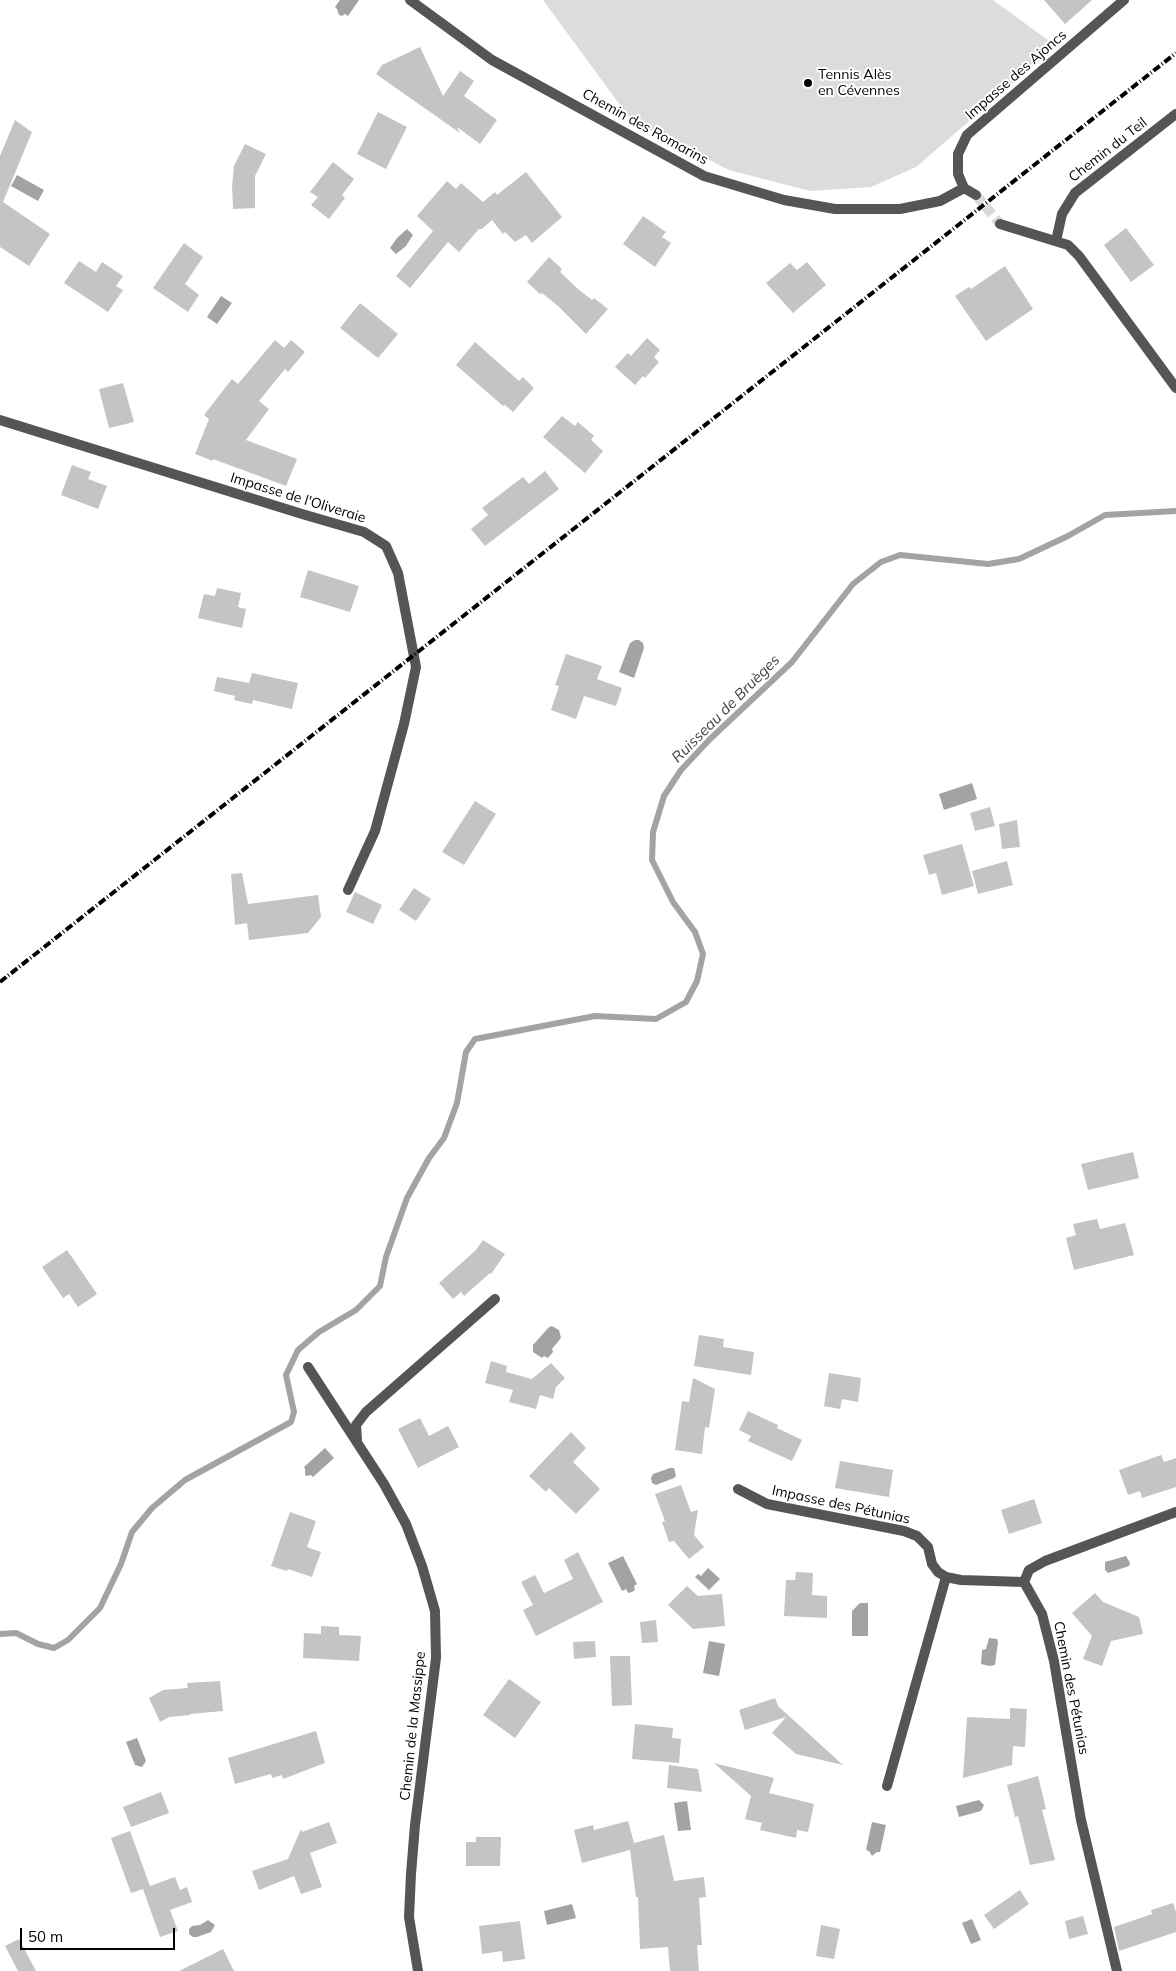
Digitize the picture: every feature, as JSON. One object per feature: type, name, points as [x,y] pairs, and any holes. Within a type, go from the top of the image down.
[{"type":"street","name":"Chemin des Romarins","points":[[410,0],[492,60],[704,176],[784,200],[835,209],[900,209],[940,201],[964,188]]},
{"type":"street","name":"Impasse des Ajoncs","points":[[964,188],[958,174],[958,154],[967,135],[1124,0]]},
{"type":"street","name":"Chemin du Teil","points":[[1056,241],[1062,214],[1075,193],[1176,114]]},
{"type":"street","points":[[964,188],[976,195]]},
{"type":"street","points":[[1000,224],[1056,241],[1068,246],[1079,256],[1176,388]]},
{"type":"street","name":"Impasse de l'Oliveraie","points":[[0,420],[364,532],[386,546],[398,573],[416,667],[404,724],[375,831],[348,890]]},
{"type":"street","points":[[356,1442],[356,1425],[366,1412],[495,1299]]},
{"type":"street","name":"Chemin de la Massippe","points":[[308,1367],[384,1484],[406,1524],[422,1566],[435,1611],[436,1658],[415,1825],[411,1874],[409,1917],[418,1971]]},
{"type":"street","name":"Impasse des Pétunias","points":[[738,1489],[768,1504],[904,1531],[917,1536],[928,1547],[932,1564],[938,1572],[946,1577]]},
{"type":"street","points":[[887,1786],[946,1577],[961,1580],[1024,1582],[1029,1570],[1045,1561],[1176,1512]]},
{"type":"street","name":"Chemin des Pétunias","points":[[1024,1582],[1042,1614],[1054,1661],[1081,1820],[1117,1971]]},
{"type":"shaded area","points":[[340,0],[359,0],[348,16],[345,14],[342,16],[339,15],[335,7]]},
{"type":"shaded area","name":"Tennis Alès en Cévennes","points":[[543,0],[993,0],[1056,46],[916,167],[871,187],[810,191],[729,170],[631,120]]},
{"type":"shaded area","points":[[17,175],[44,190],[38,201],[11,186]]},
{"type":"shaded area","points":[[407,229],[413,235],[406,246],[396,254],[390,248]]},
{"type":"shaded area","points":[[221,296],[232,303],[217,324],[207,317]]},
{"type":"shaded area","points":[[635,640],[643,643],[644,648],[634,678],[619,672],[630,643]]},
{"type":"shaded area","points":[[972,783],[977,799],[944,810],[939,794]]},
{"type":"shaded area","points":[[552,1326],[559,1330],[561,1338],[552,1349],[553,1352],[548,1358],[544,1356],[542,1358],[533,1352],[533,1345]]},
{"type":"shaded area","points":[[325,1448],[334,1458],[313,1477],[305,1475],[304,1467]]},
{"type":"shaded area","points":[[674,1468],[676,1476],[674,1478],[656,1485],[652,1483],[651,1478],[653,1474]]},
{"type":"shaded area","points":[[623,1556],[637,1584],[634,1586],[635,1590],[628,1593],[626,1589],[622,1591],[608,1563]]},
{"type":"shaded area","points":[[1126,1556],[1130,1563],[1129,1566],[1108,1573],[1105,1570],[1105,1562]]},
{"type":"shaded area","points":[[708,1568],[720,1579],[709,1590],[695,1577],[698,1574],[701,1576]]},
{"type":"shaded area","points":[[860,1603],[868,1603],[868,1636],[852,1636],[852,1611]]},
{"type":"shaded area","points":[[989,1638],[997,1639],[998,1642],[995,1665],[989,1666],[981,1664],[982,1650],[986,1649]]},
{"type":"shaded area","points":[[709,1641],[725,1644],[719,1676],[703,1673]]},
{"type":"shaded area","points":[[137,1738],[146,1761],[142,1767],[135,1765],[126,1742]]},
{"type":"shaded area","points":[[979,1800],[984,1805],[981,1811],[959,1817],[956,1806]]},
{"type":"shaded area","points":[[687,1801],[691,1830],[678,1831],[674,1803]]},
{"type":"shaded area","points":[[872,1822],[886,1825],[880,1852],[872,1856],[866,1850]]},
{"type":"shaded area","points":[[572,1904],[576,1918],[547,1925],[544,1911]]},
{"type":"shaded area","points":[[972,1919],[981,1940],[971,1944],[962,1923]]},
{"type":"shaded area","points":[[208,1920],[215,1925],[211,1932],[197,1937],[189,1934],[189,1929],[192,1926],[200,1925]]},
{"type":"building","points":[[1044,0],[1092,0],[1065,24]]},
{"type":"building","points":[[420,47],[443,96],[460,71],[474,81],[464,96],[497,120],[480,144],[457,127],[460,133],[376,74],[382,65]]},
{"type":"building","points":[[378,112],[407,127],[386,169],[357,154]]},
{"type":"building","points":[[15,120],[32,132],[3,202],[50,234],[29,266],[0,247],[0,156]]},
{"type":"building","points":[[245,144],[266,154],[255,176],[255,208],[233,209],[232,186],[234,166]]},
{"type":"building","points":[[333,162],[354,179],[342,195],[345,198],[329,219],[311,205],[318,197],[310,192]]},
{"type":"building","points":[[526,172],[562,217],[532,243],[526,235],[515,242],[505,232],[503,234],[492,220],[482,229],[479,229],[459,252],[448,242],[410,288],[396,276],[433,231],[417,216],[447,181],[456,189],[461,183],[483,202],[495,192],[497,195]]},
{"type":"building","points":[[643,216],[666,232],[662,237],[671,243],[655,267],[623,244]]},
{"type":"building","points":[[1126,228],[1154,265],[1131,282],[1104,245]]},
{"type":"building","points":[[184,243],[203,257],[185,284],[199,295],[188,312],[153,288]]},
{"type":"building","points":[[549,257],[562,269],[560,272],[578,289],[608,309],[586,334],[558,306],[542,293],[540,294],[527,282]]},
{"type":"building","points":[[79,261],[96,272],[102,262],[123,276],[116,286],[123,290],[108,312],[64,283]]},
{"type":"building","points":[[807,262],[826,285],[793,313],[766,283],[790,263],[797,270]]},
{"type":"building","points":[[1005,266],[1033,309],[986,341],[955,296],[969,287],[971,289]]},
{"type":"building","points":[[360,303],[398,334],[378,358],[340,328]]},
{"type":"building","points":[[647,338],[660,350],[654,357],[659,362],[645,378],[643,376],[635,385],[615,367],[628,353],[631,356]]},
{"type":"building","points":[[275,340],[284,348],[291,340],[305,352],[288,372],[285,369],[259,401],[269,409],[246,440],[297,459],[286,486],[195,454],[209,419],[204,415],[232,379],[238,384]]},
{"type":"building","points":[[475,342],[519,381],[523,377],[534,388],[513,412],[505,405],[503,406],[456,365]]},
{"type":"building","points":[[123,383],[134,422],[109,428],[99,389]]},
{"type":"building","points":[[562,416],[575,426],[578,422],[594,436],[591,440],[603,451],[585,473],[543,437]]},
{"type":"building","points":[[72,465],[91,472],[88,479],[107,486],[98,509],[61,495]]},
{"type":"building","points":[[545,471],[559,489],[485,546],[471,529],[488,515],[482,508],[523,477],[529,484]]},
{"type":"building","points":[[308,570],[359,586],[350,612],[300,597]]},
{"type":"building","points":[[217,588],[241,593],[238,607],[246,609],[242,628],[198,618],[204,594],[215,596]]},
{"type":"building","points":[[566,654],[602,666],[597,679],[622,688],[616,706],[584,696],[576,719],[551,710],[559,686],[555,685]]},
{"type":"building","points":[[252,673],[298,683],[292,709],[253,700],[252,704],[234,700],[235,696],[214,691],[217,677],[249,683]]},
{"type":"building","points":[[475,801],[496,814],[464,865],[442,852]]},
{"type":"building","points":[[990,807],[995,826],[975,831],[970,813]]},
{"type":"building","points":[[1017,820],[1020,847],[1002,849],[999,824]]},
{"type":"building","points":[[962,844],[974,886],[942,895],[936,873],[929,875],[923,855]]},
{"type":"building","points":[[1007,861],[1013,885],[978,894],[972,871]]},
{"type":"building","points":[[242,873],[248,904],[318,895],[321,917],[308,933],[249,940],[247,923],[235,925],[231,874]]},
{"type":"building","points":[[414,888],[431,899],[416,921],[399,910]]},
{"type":"building","points":[[355,892],[382,905],[373,924],[346,912]]},
{"type":"building","points":[[1133,1152],[1139,1178],[1088,1190],[1081,1164]]},
{"type":"building","points":[[1097,1219],[1100,1229],[1125,1223],[1134,1255],[1074,1270],[1066,1238],[1076,1235],[1073,1224]]},
{"type":"building","points":[[483,1240],[505,1254],[491,1274],[464,1296],[461,1292],[453,1299],[439,1283],[476,1250]]},
{"type":"building","points":[[67,1250],[97,1294],[78,1307],[69,1294],[63,1298],[42,1267]]},
{"type":"building","points":[[699,1335],[724,1339],[723,1347],[754,1352],[751,1375],[694,1366]]},
{"type":"building","points":[[491,1361],[507,1366],[506,1372],[532,1379],[551,1363],[565,1378],[556,1387],[553,1399],[540,1395],[536,1409],[509,1402],[513,1390],[485,1383]]},
{"type":"building","points":[[829,1373],[861,1378],[858,1402],[842,1399],[840,1409],[824,1406]]},
{"type":"building","points":[[693,1378],[715,1389],[709,1428],[705,1427],[702,1454],[675,1450],[682,1401],[689,1402]]},
{"type":"building","points":[[748,1411],[778,1425],[777,1428],[802,1440],[792,1461],[748,1441],[751,1436],[739,1430]]},
{"type":"building","points":[[420,1418],[429,1436],[448,1426],[459,1447],[418,1468],[398,1429]]},
{"type":"building","points":[[571,1432],[586,1448],[573,1462],[600,1489],[576,1514],[549,1488],[546,1492],[529,1476]]},
{"type":"building","points":[[1161,1455],[1164,1462],[1176,1458],[1176,1487],[1142,1498],[1140,1491],[1128,1495],[1119,1470]]},
{"type":"building","points":[[840,1461],[893,1470],[889,1497],[835,1488]]},
{"type":"building","points":[[681,1485],[691,1512],[698,1510],[694,1535],[704,1547],[689,1559],[674,1541],[669,1542],[662,1522],[665,1521],[655,1494]]},
{"type":"building","points":[[1034,1499],[1042,1523],[1009,1534],[1001,1510]]},
{"type":"building","points":[[290,1512],[316,1521],[307,1547],[321,1552],[312,1577],[288,1569],[287,1571],[271,1566]]},
{"type":"building","points":[[578,1552],[603,1602],[536,1636],[523,1610],[533,1605],[521,1582],[535,1575],[544,1593],[573,1579],[564,1560]]},
{"type":"building","points":[[796,1572],[813,1573],[812,1595],[827,1596],[827,1618],[784,1616],[786,1580],[795,1580]]},
{"type":"building","points":[[687,1586],[698,1596],[722,1594],[725,1626],[693,1629],[668,1605]]},
{"type":"building","points":[[1095,1593],[1103,1602],[1139,1617],[1143,1634],[1111,1641],[1102,1666],[1083,1659],[1092,1636],[1072,1613]]},
{"type":"building","points":[[656,1620],[658,1642],[642,1643],[640,1622]]},
{"type":"building","points":[[321,1626],[339,1627],[339,1635],[361,1636],[359,1661],[303,1658],[304,1633],[321,1634]]},
{"type":"building","points":[[595,1641],[596,1657],[574,1659],[573,1642]]},
{"type":"building","points":[[610,1656],[630,1656],[632,1705],[612,1706]]},
{"type":"building","points":[[509,1679],[541,1702],[515,1738],[483,1715]]},
{"type":"building","points":[[220,1681],[223,1711],[169,1717],[160,1722],[149,1698],[163,1690],[188,1688],[187,1683]]},
{"type":"building","points":[[775,1698],[778,1706],[843,1765],[796,1754],[772,1733],[786,1717],[745,1730],[739,1710]]},
{"type":"building","points":[[1010,1708],[1027,1709],[1025,1747],[1013,1746],[1012,1765],[963,1778],[967,1717],[1010,1719]]},
{"type":"building","points":[[635,1724],[673,1728],[672,1738],[681,1739],[679,1763],[632,1759]]},
{"type":"building","points":[[316,1731],[325,1763],[283,1779],[282,1775],[272,1778],[271,1774],[235,1784],[228,1758]]},
{"type":"building","points":[[714,1763],[774,1778],[769,1793],[814,1804],[808,1832],[797,1830],[796,1838],[760,1830],[762,1823],[745,1819],[751,1796]]},
{"type":"building","points":[[669,1765],[698,1769],[702,1792],[667,1788]]},
{"type":"building","points":[[1038,1776],[1046,1809],[1042,1810],[1055,1860],[1030,1865],[1018,1816],[1015,1817],[1007,1785]]},
{"type":"building","points":[[161,1792],[169,1813],[131,1827],[123,1807]]},
{"type":"building","points":[[628,1821],[634,1843],[664,1835],[674,1881],[704,1877],[706,1897],[699,1898],[702,1945],[697,1945],[699,1971],[670,1971],[668,1947],[640,1949],[638,1897],[636,1897],[630,1850],[582,1863],[574,1830],[593,1825],[594,1830]]},
{"type":"building","points":[[329,1822],[337,1843],[310,1853],[322,1887],[301,1894],[294,1876],[259,1890],[252,1871],[288,1859],[301,1829],[302,1832]]},
{"type":"building","points":[[130,1831],[150,1886],[175,1877],[180,1890],[187,1887],[192,1902],[170,1910],[178,1931],[160,1937],[143,1889],[131,1893],[111,1838]]},
{"type":"building","points":[[476,1837],[501,1837],[500,1866],[466,1866],[466,1842],[476,1842]]},
{"type":"building","points":[[1020,1890],[1029,1904],[994,1929],[984,1915]]},
{"type":"building","points":[[1173,1903],[1176,1912],[1176,1932],[1119,1951],[1114,1927],[1152,1914],[1151,1910]]},
{"type":"building","points":[[1083,1916],[1088,1934],[1069,1939],[1065,1921]]},
{"type":"building","points":[[520,1921],[525,1959],[503,1962],[502,1951],[482,1954],[479,1926]]},
{"type":"building","points":[[821,1925],[840,1929],[834,1959],[816,1956]]},
{"type":"building","points":[[19,1939],[36,1971],[18,1971],[5,1946]]},
{"type":"building","points":[[223,1949],[234,1971],[179,1971]]},
{"type":"waterway","name":"Ruisseau de Bruèges","points":[[0,1634],[16,1633],[38,1644],[54,1648],[68,1640],[100,1608],[121,1564],[132,1532],[152,1508],[185,1480],[291,1422],[294,1412],[286,1375],[298,1350],[319,1332],[356,1310],[380,1286],[386,1257],[407,1198],[429,1158],[444,1138],[457,1103],[466,1052],[475,1039],[595,1016],[656,1019],[686,1002],[697,981],[703,954],[695,932],[673,902],[652,860],[653,832],[664,796],[681,770],[710,739],[792,662],[853,584],[881,562],[900,555],[988,564],[1019,559],[1068,536],[1105,515],[1176,511]]},
{"type":"tunnel","points":[[976,195],[1000,224]]},
{"type":"railway","points":[[0,982],[1176,53]]},
{"type":"place","name":"Tennis Alès en Cévennes","points":[[808,83]]}]
